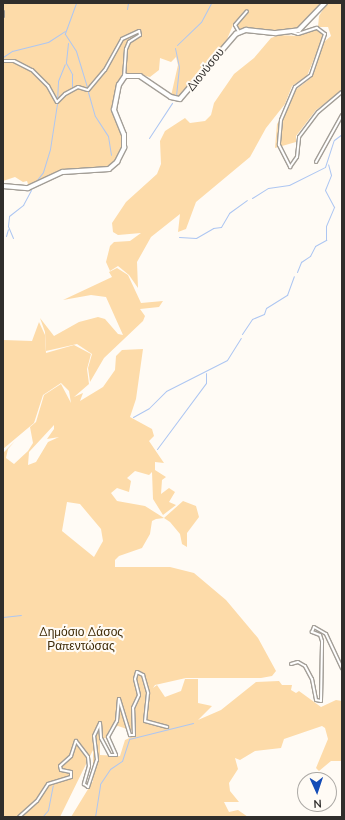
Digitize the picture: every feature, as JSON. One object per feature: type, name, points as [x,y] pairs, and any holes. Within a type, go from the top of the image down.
[{"type":"main road","points":[[239,32],[292,32],[305,26],[325,3]]},
{"type":"main road","name":"Διονύσου","points":[[124,77],[130,74],[140,76],[173,98],[182,98],[239,32]]},
{"type":"main road","points":[[3,186],[30,188],[60,173],[105,171],[115,165],[124,145],[123,133],[114,110],[119,85],[124,77]]},
{"type":"street","points":[[239,32],[235,26],[247,11]]},
{"type":"street","points":[[292,32],[298,34],[317,28],[325,34],[311,75],[295,87],[281,122],[279,145],[291,167],[300,148],[299,137],[318,112],[342,92]]},
{"type":"street","points":[[3,61],[14,61],[32,70],[48,86],[58,102],[63,95],[78,87],[88,90],[105,70],[122,39],[139,31],[140,35],[129,42],[126,49],[124,77]]},
{"type":"street","points":[[316,162],[342,115]]},
{"type":"street","points":[[291,664],[298,662],[305,666],[312,679],[316,700],[321,701],[322,641],[320,635],[312,632],[314,628],[326,634],[342,668]]},
{"type":"street","points":[[19,817],[34,804],[48,784],[71,777],[71,772],[61,770],[60,766],[70,756],[76,741],[88,757],[90,766],[84,784],[88,787],[97,760],[94,736],[100,723],[101,738],[110,755],[116,755],[108,737],[117,721],[119,699],[130,734],[134,735],[133,708],[140,695],[135,679],[137,672],[143,675],[148,693],[146,721],[166,727]]},
{"type":"green space","points":[[3,3],[324,3],[298,29],[282,32],[238,30],[233,25],[225,44],[178,98],[171,96],[178,65],[176,57],[171,62],[160,58],[159,70],[150,77],[134,73],[125,74],[118,83],[112,109],[123,135],[124,145],[119,159],[110,167],[65,171],[29,187],[27,181],[23,182],[15,177],[3,181]]},
{"type":"green space","points":[[327,3],[342,3],[342,91],[316,110],[296,136],[296,142],[275,148],[277,124],[289,107],[294,91],[311,78],[324,42],[331,36],[328,27],[318,27],[319,16]]},
{"type":"green space","points":[[316,29],[322,32],[323,37],[307,76],[292,86],[285,104],[266,128],[250,157],[196,202],[186,229],[178,232],[180,214],[151,237],[137,262],[138,288],[129,275],[118,266],[110,271],[106,262],[110,246],[114,242],[130,241],[141,233],[118,235],[113,232],[112,223],[126,202],[157,174],[161,164],[160,141],[165,131],[185,118],[190,123],[205,121],[211,115],[214,103],[234,74],[254,58],[271,38],[279,35],[298,36]]},
{"type":"green space","points":[[117,268],[128,275],[141,303],[163,301],[159,307],[140,309],[145,316],[143,321],[104,358],[90,382],[88,368],[92,354],[77,344],[46,351],[45,332],[40,318],[54,336],[79,322],[98,317],[105,319],[118,334],[123,335],[106,297],[91,295],[63,300],[112,277],[109,272]]},
{"type":"green space","name":"Δημόσιο Δάσος Ραπεντώσας","points":[[39,322],[45,335],[46,353],[74,345],[91,354],[87,369],[89,384],[74,397],[83,393],[80,401],[103,387],[115,370],[116,356],[122,350],[143,349],[136,399],[130,417],[152,429],[154,436],[149,441],[164,463],[155,462],[155,470],[166,477],[162,480],[161,494],[169,488],[175,492],[169,502],[176,505],[163,515],[153,499],[152,472],[149,475],[135,471],[127,478],[131,481],[129,492],[117,488],[111,493],[117,501],[145,506],[164,518],[152,521],[150,534],[142,548],[119,556],[115,560],[115,567],[170,567],[194,573],[226,600],[258,638],[276,671],[272,676],[261,678],[186,678],[155,685],[153,688],[157,685],[165,697],[181,691],[185,679],[198,679],[198,703],[212,706],[198,720],[221,710],[256,682],[279,681],[282,685],[292,685],[291,690],[296,693],[299,691],[321,707],[336,700],[342,701],[342,761],[331,761],[319,771],[316,768],[328,739],[325,728],[322,726],[284,739],[281,748],[255,751],[240,760],[235,758],[238,769],[229,783],[230,791],[239,802],[224,802],[229,812],[238,810],[248,817],[71,817],[93,781],[93,750],[60,817],[3,817],[3,453],[15,441],[8,449],[6,458],[14,464],[28,451],[33,443],[30,427],[36,422],[44,395],[61,384],[71,403],[69,391],[61,383],[43,395],[34,423],[3,449],[3,340],[32,341]],"holes":[[[54,425],[54,429],[47,439],[59,437],[48,442],[36,462],[28,465],[29,452]],[[67,502],[80,504],[101,529],[103,541],[94,557],[62,531]],[[140,694],[134,708],[136,735],[125,740],[120,756],[100,755],[100,739],[106,738],[110,728],[118,726],[133,731],[134,706]]]},
{"type":"green space","points":[[183,501],[196,506],[199,517],[187,533],[187,547],[182,544],[180,534],[170,522],[164,518]]},
{"type":"waterway","points":[[76,3],[65,34],[76,51],[87,87]]},
{"type":"waterway","points":[[127,9],[128,3]]},
{"type":"waterway","points":[[177,45],[201,22],[211,3]]},
{"type":"waterway","points":[[3,57],[12,51],[48,42],[65,31]]},
{"type":"waterway","points":[[68,43],[66,63],[72,74],[72,88]]},
{"type":"waterway","points":[[175,48],[179,67],[176,96]]},
{"type":"waterway","points":[[57,101],[58,81],[65,64]]},
{"type":"waterway","points":[[88,92],[95,116],[108,136],[111,155]]},
{"type":"waterway","points":[[149,138],[172,103]]},
{"type":"waterway","points":[[33,185],[43,172],[50,149],[57,104]]},
{"type":"waterway","points":[[252,198],[268,188],[289,185],[325,167],[334,140],[342,134]]},
{"type":"waterway","points":[[297,272],[301,262],[310,256],[315,246],[326,240],[326,226],[334,207],[325,190],[331,175],[328,164]]},
{"type":"waterway","points":[[13,238],[8,226],[9,216],[23,205],[31,190]]},
{"type":"waterway","points":[[179,237],[196,238],[213,228],[221,227],[229,213],[247,200]]},
{"type":"waterway","points":[[6,236],[8,229]]},
{"type":"waterway","points":[[242,334],[252,319],[264,314],[266,308],[287,295],[294,276]]},
{"type":"waterway","points":[[133,417],[149,408],[166,391],[227,360],[241,338]]},
{"type":"waterway","points":[[157,449],[206,383],[206,373]]},
{"type":"waterway","points":[[3,617],[21,615]]},
{"type":"waterway","points":[[95,817],[100,784],[110,769],[122,761],[129,739],[193,723]]},
{"type":"waterway","points":[[42,817],[48,810],[53,785]]}]
